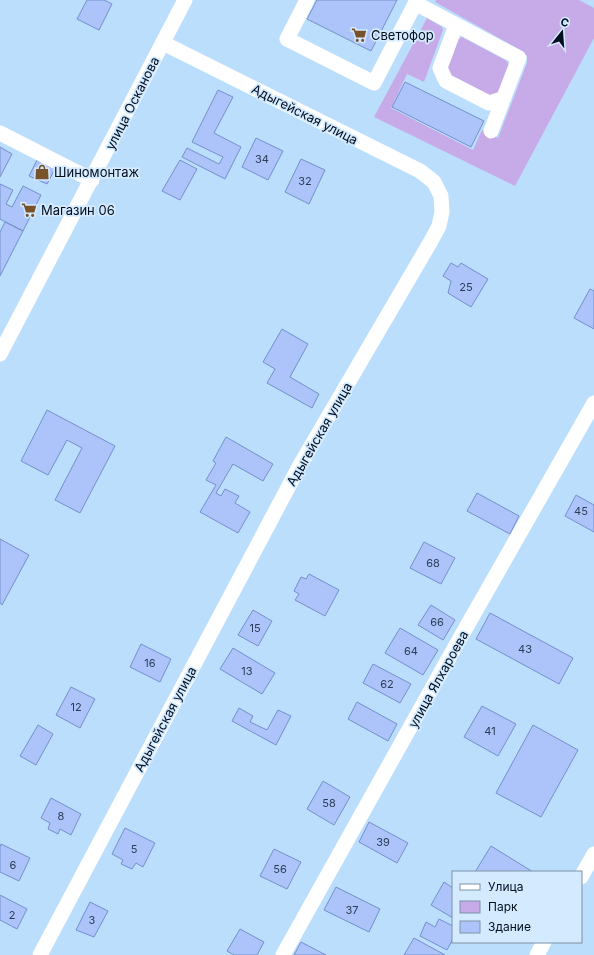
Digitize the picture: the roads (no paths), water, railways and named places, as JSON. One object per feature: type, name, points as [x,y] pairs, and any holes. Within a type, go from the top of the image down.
[{"type":"street","name":"улица Осканова","points":[[0,354],[185,0]]},
{"type":"street","points":[[307,0],[286,39],[374,83],[416,2],[519,58],[491,131]]},
{"type":"street","points":[[456,25],[440,68],[446,81],[489,103],[504,98]]},
{"type":"street","name":"Адыгейская улица","points":[[40,955],[300,465],[440,226],[442,212],[441,196],[434,182],[420,171],[163,43]]},
{"type":"street","points":[[0,133],[92,180]]},
{"type":"street","name":"улица Ялхароева","points":[[283,955],[455,647],[594,403]]},
{"type":"street","points":[[582,875],[594,854]]},
{"type":"street","points":[[537,955],[543,943]]},
{"type":"place","name":"Светофор","points":[[359,35]]},
{"type":"place","name":"Шиномонтаж","points":[[42,172]]},
{"type":"place","name":"Магазин 06","points":[[29,210]]}]
